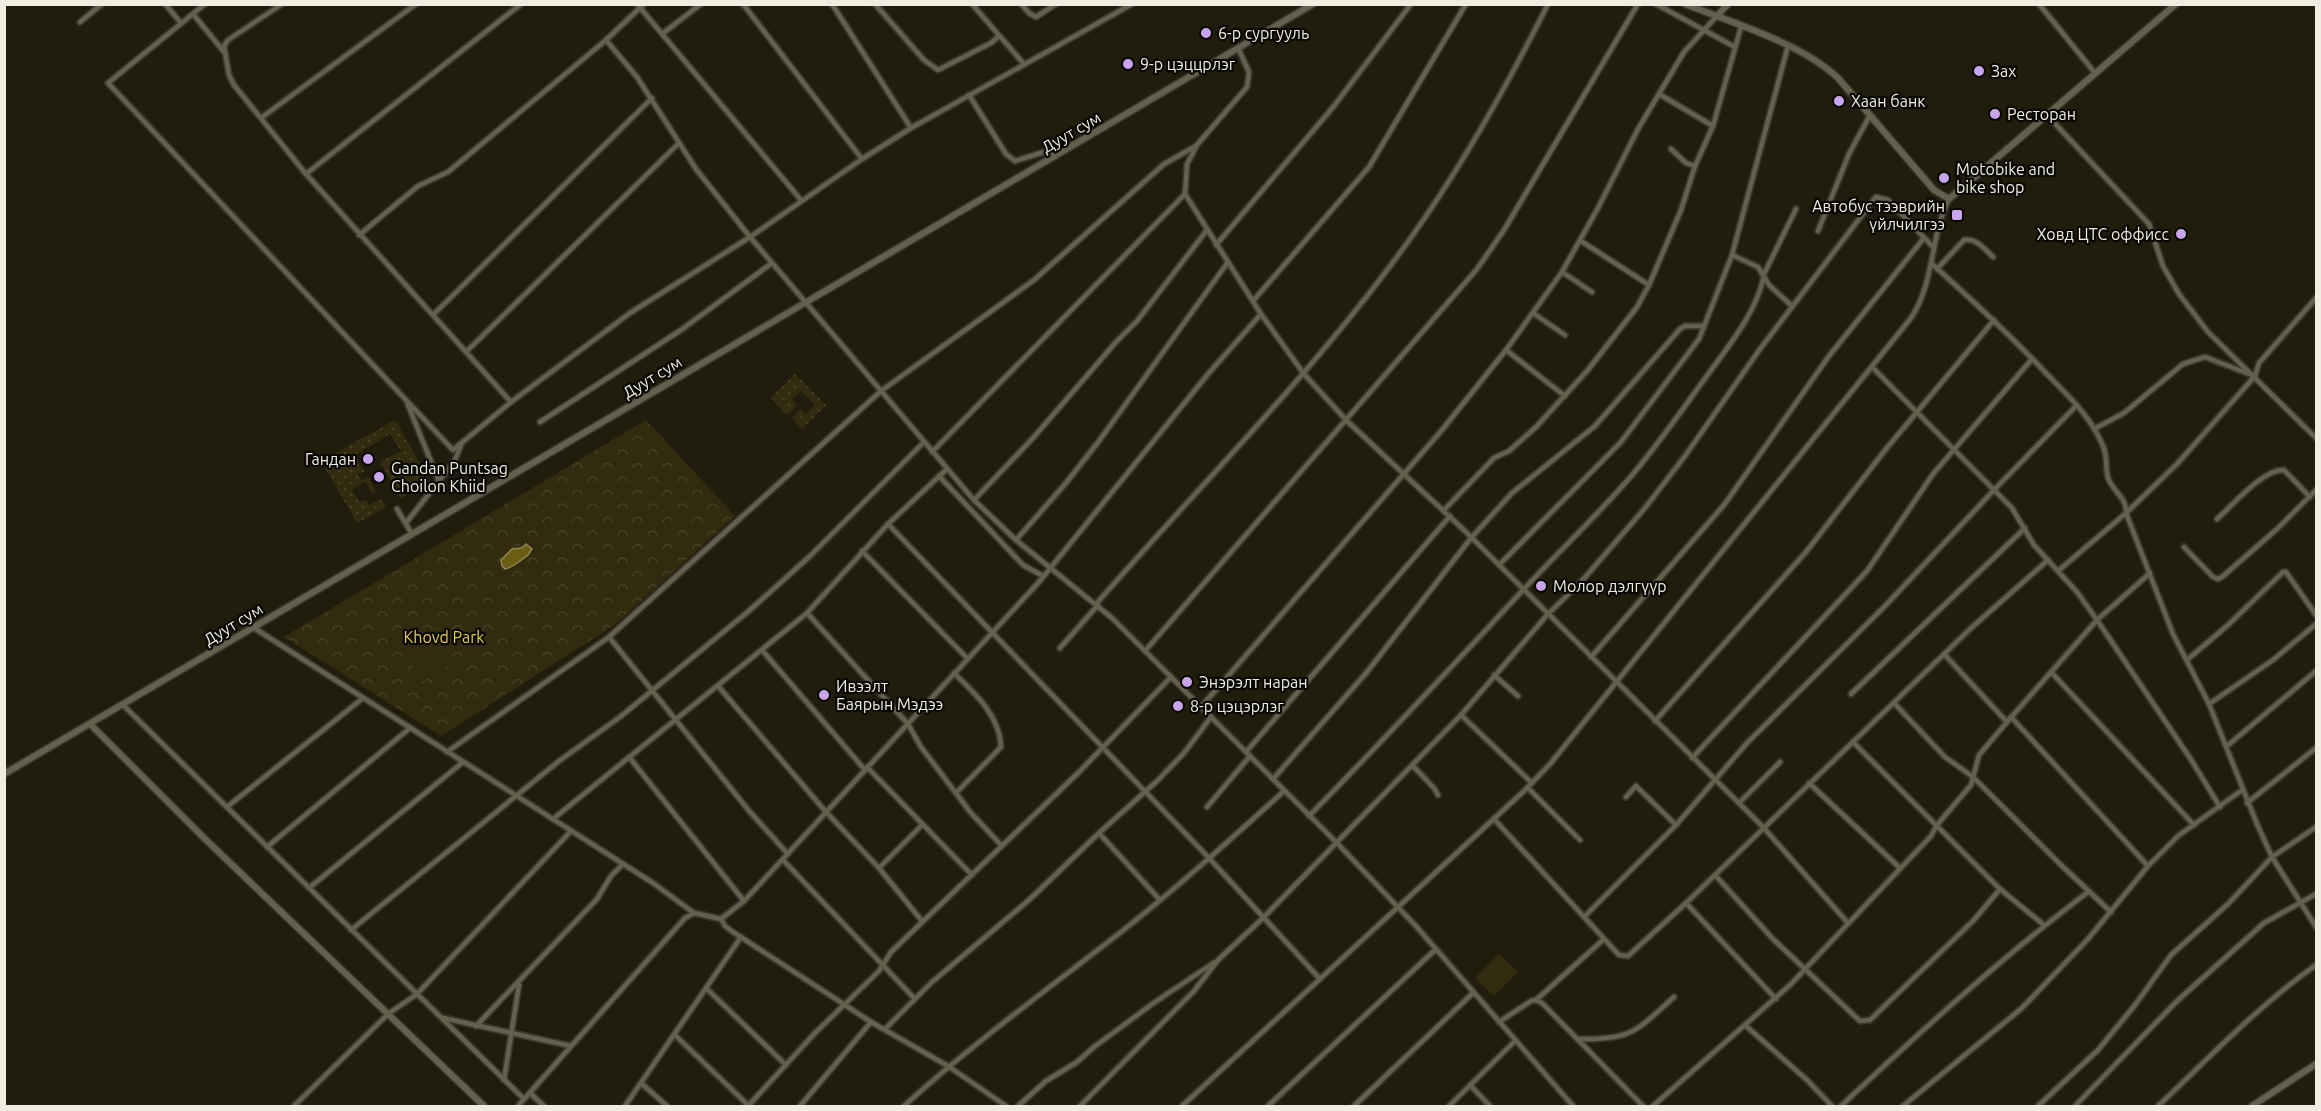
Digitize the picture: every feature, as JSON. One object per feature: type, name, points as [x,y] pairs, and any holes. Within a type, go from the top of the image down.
[{"type":"main road","name":"Дуут сум","points":[[4,774],[805,302],[1239,50],[1313,4]]},
{"type":"main road","points":[[1685,4],[1788,46],[1822,65],[1838,78],[1935,190],[1949,199],[2176,4]]},
{"type":"main road","points":[[1716,17],[1728,4]]},
{"type":"main road","points":[[90,724],[204,838],[484,1107]]},
{"type":"main road","points":[[2252,1107],[2316,1064]]},
{"type":"street","points":[[80,22],[102,4]]},
{"type":"street","points":[[165,4],[181,23]]},
{"type":"street","points":[[206,4],[108,83],[453,450],[511,402],[630,313],[750,237],[862,159],[969,95],[1132,4]]},
{"type":"street","points":[[282,4],[228,40],[224,46],[229,75],[234,85],[359,235],[511,402]]},
{"type":"street","points":[[261,118],[416,4]]},
{"type":"street","points":[[306,174],[521,4]]},
{"type":"street","points":[[662,34],[701,4]]},
{"type":"street","points":[[743,4],[862,159]]},
{"type":"street","points":[[832,4],[911,129]]},
{"type":"street","points":[[875,4],[924,60],[938,70],[991,43],[999,36]]},
{"type":"street","points":[[972,4],[1024,64]]},
{"type":"street","points":[[1021,4],[1029,13],[1036,16],[1056,4]]},
{"type":"street","points":[[1216,245],[1334,106],[1411,4]]},
{"type":"street","points":[[1253,302],[1369,167],[1466,4]]},
{"type":"street","points":[[1060,648],[1304,374],[1409,240],[1455,173],[1494,108],[1548,4]]},
{"type":"street","points":[[1145,651],[1456,295],[1492,249],[1638,4]]},
{"type":"street","points":[[1656,4],[1735,47]]},
{"type":"street","points":[[2039,4],[2095,73]]},
{"type":"street","points":[[359,235],[418,186],[448,172],[606,40],[640,6],[801,200]]},
{"type":"street","points":[[193,14],[225,53]]},
{"type":"street","points":[[1201,707],[1442,429],[1506,350],[1562,273],[1684,52],[1716,17]]},
{"type":"street","points":[[1444,510],[1494,458],[1509,451],[1536,427],[1637,307],[1649,285],[1681,210],[1695,166],[1713,126],[1741,27]]},
{"type":"street","points":[[606,40],[652,98],[696,169],[750,237],[974,500],[1016,540],[1097,605],[1336,842],[1436,949],[1573,1107]]},
{"type":"street","points":[[1499,565],[1621,442],[1699,339],[1732,255],[1788,46]]},
{"type":"street","points":[[1239,50],[1249,72],[1247,87],[1196,146],[1187,164],[1185,194],[1253,302],[1304,374],[1347,421],[1444,510],[1763,827],[1848,923]]},
{"type":"street","points":[[1659,94],[1713,126]]},
{"type":"street","points":[[969,95],[1010,158],[1015,161],[1044,152],[1049,152],[1055,157]]},
{"type":"street","points":[[433,315],[652,98]]},
{"type":"street","points":[[1818,231],[1849,154],[1870,115]]},
{"type":"street","points":[[2047,115],[2149,224],[2163,266],[2179,294],[2208,332],[2316,438]]},
{"type":"street","points":[[466,352],[679,143]]},
{"type":"street","points":[[447,752],[609,637],[881,392],[1034,280],[1164,164],[1196,146]]},
{"type":"street","points":[[1671,149],[1686,163],[1695,166]]},
{"type":"street","points":[[932,452],[1185,194]]},
{"type":"street","points":[[1080,1107],[1194,991],[1218,960],[1263,918],[1461,715],[1548,614],[1581,582],[1686,456],[1792,306],[1876,197],[1888,200],[1934,248]]},
{"type":"street","points":[[1182,1107],[1397,906],[1494,819],[1557,756],[1915,312],[1924,292],[1940,219],[1949,199]]},
{"type":"street","points":[[1310,816],[1612,497],[1650,453],[1727,349],[1748,314],[1762,284],[1764,274],[1796,209]]},
{"type":"street","points":[[974,500],[1033,438],[1137,321],[1207,230]]},
{"type":"street","points":[[1591,657],[1724,505],[1829,356],[1924,238]]},
{"type":"street","points":[[1937,269],[1964,240],[1970,239],[1979,244],[1992,256]]},
{"type":"street","points":[[1581,241],[1649,285]]},
{"type":"street","points":[[1732,255],[1758,267],[1769,285],[1792,306]]},
{"type":"street","points":[[1016,540],[1099,441],[1228,262]]},
{"type":"street","points":[[540,422],[681,330],[772,263]]},
{"type":"street","points":[[1930,263],[1994,320],[2077,405],[2094,429],[2107,455],[2107,476],[2125,501],[2126,513],[2173,634],[2209,704],[2247,803],[2272,857],[2316,927]]},
{"type":"street","points":[[1562,273],[1592,292]]},
{"type":"street","points":[[2058,571],[2126,513],[2177,464],[2255,376],[2259,363],[2316,298]]},
{"type":"street","points":[[1533,313],[1565,335]]},
{"type":"street","points":[[721,919],[744,901],[783,860],[1043,576],[1208,374],[1262,314]]},
{"type":"street","points":[[1655,721],[1806,552],[1916,412],[1994,320]]},
{"type":"street","points":[[1273,779],[1367,672],[1472,538],[1512,493],[1595,426],[1680,329],[1685,326],[1704,326]]},
{"type":"street","points":[[1506,350],[1564,396]]},
{"type":"street","points":[[2094,429],[2124,413],[2183,364],[2205,357],[2255,376]]},
{"type":"street","points":[[1692,758],[1867,572],[1933,474],[2032,359]]},
{"type":"street","points":[[1872,367],[2012,508],[2034,545],[2077,592],[2097,620],[2190,758],[2220,807]]},
{"type":"street","points":[[406,400],[439,481]]},
{"type":"street","points":[[1584,917],[1676,825],[1747,743],[1885,606],[2077,405]]},
{"type":"street","points":[[351,930],[750,610],[809,556],[924,442]]},
{"type":"street","points":[[406,523],[455,460],[462,443]]},
{"type":"street","points":[[553,819],[807,613],[888,524],[947,469]]},
{"type":"street","points":[[2217,519],[2270,472],[2277,470],[2284,470],[2310,496]]},
{"type":"street","points":[[939,476],[1023,565],[1043,576]]},
{"type":"street","points":[[2184,547],[2213,577],[2217,579],[2222,577],[2277,529],[2316,490]]},
{"type":"street","points":[[398,509],[412,534]]},
{"type":"street","points":[[1207,807],[1248,754],[1450,516]]},
{"type":"street","points":[[888,524],[1210,859],[1320,978]]},
{"type":"street","points":[[1851,694],[2025,528]]},
{"type":"street","points":[[862,551],[967,658]]},
{"type":"street","points":[[1494,819],[1619,955],[1628,956],[1944,654],[2048,560]]},
{"type":"street","points":[[2187,660],[2228,625],[2283,572],[2286,572],[2316,615]]},
{"type":"street","points":[[1653,1107],[1776,999],[1931,836],[1937,825],[1971,785],[1979,755],[2097,620],[2150,573]]},
{"type":"street","points":[[807,613],[908,724],[921,747],[956,793],[1002,846]]},
{"type":"street","points":[[2209,704],[2273,660],[2316,624]]},
{"type":"street","points":[[254,628],[623,864],[694,913],[721,919],[726,926],[741,937],[871,1022],[948,1066],[998,1105],[1006,1107]]},
{"type":"street","points":[[609,637],[750,812],[788,854]]},
{"type":"street","points":[[762,650],[866,769],[972,875]]},
{"type":"street","points":[[1944,654],[2148,866]]},
{"type":"street","points":[[2227,746],[2316,671]]},
{"type":"street","points":[[2051,672],[2194,825]]},
{"type":"street","points":[[954,673],[991,714],[1001,735],[1001,747],[956,793]]},
{"type":"street","points":[[1494,675],[1518,696]]},
{"type":"street","points":[[675,1035],[748,1106],[844,1004],[879,971],[891,952],[1102,748],[1171,677]]},
{"type":"street","points":[[718,686],[826,812],[879,868],[922,921]]},
{"type":"street","points":[[227,807],[363,698]]},
{"type":"street","points":[[1894,703],[1945,757],[1973,777],[2111,912]]},
{"type":"street","points":[[123,705],[524,1099]]},
{"type":"street","points":[[1461,715],[1580,840]]},
{"type":"street","points":[[885,1029],[915,999],[1029,900],[1145,793],[1184,753],[1211,717]]},
{"type":"street","points":[[267,847],[410,728]]},
{"type":"street","points":[[1853,742],[2000,889],[2044,925]]},
{"type":"street","points":[[2247,803],[2316,748]]},
{"type":"street","points":[[629,757],[744,901]]},
{"type":"street","points":[[309,888],[463,762]]},
{"type":"street","points":[[1739,803],[1780,762]]},
{"type":"street","points":[[1412,765],[1438,795]]},
{"type":"street","points":[[1809,783],[1900,868]]},
{"type":"street","points":[[1626,797],[1636,786],[1676,825]]},
{"type":"street","points":[[1903,1107],[2022,1008],[2111,912],[2148,866],[2178,836],[2242,790]]},
{"type":"street","points":[[904,1107],[948,1066],[1210,859],[1284,791]]},
{"type":"street","points":[[879,868],[922,825]]},
{"type":"street","points":[[2038,1107],[2098,1050],[2135,1005],[2171,955],[2228,904],[2272,857],[2316,826]]},
{"type":"street","points":[[294,1107],[388,1014],[417,994],[571,831]]},
{"type":"street","points":[[1099,833],[1160,900]]},
{"type":"street","points":[[783,860],[915,999]]},
{"type":"street","points":[[476,1026],[597,899],[611,876],[623,864]]},
{"type":"street","points":[[1715,875],[1773,939],[1860,1021],[1870,1020],[1972,921],[2000,889]]},
{"type":"street","points":[[1841,1107],[1934,1019],[2044,925],[2088,892]]},
{"type":"street","points":[[2075,1107],[2177,1001],[2264,922],[2316,894]]},
{"type":"street","points":[[1686,903],[1776,999]]},
{"type":"street","points":[[518,1107],[685,918],[694,913]]},
{"type":"street","points":[[625,1107],[741,937]]},
{"type":"street","points":[[1499,1022],[1536,1000],[1604,939]]},
{"type":"street","points":[[1268,1107],[1436,949]]},
{"type":"street","points":[[1018,1107],[1046,1081],[1077,1062],[1155,1002],[1218,960]]},
{"type":"street","points":[[2158,1107],[2247,1022],[2316,965]]},
{"type":"street","points":[[504,1080],[519,983]]},
{"type":"street","points":[[706,988],[786,1065]]},
{"type":"street","points":[[1354,1107],[1473,993]]},
{"type":"street","points":[[1577,1039],[1608,1039],[1623,1036],[1636,1030],[1674,997]]},
{"type":"street","points":[[1536,1000],[1542,1003],[1643,1107]]},
{"type":"street","points":[[441,1018],[570,1046]]},
{"type":"street","points":[[800,1107],[871,1022]]},
{"type":"street","points":[[1746,1026],[1807,1080],[1832,1107]]},
{"type":"street","points":[[1449,1107],[1515,1041]]},
{"type":"street","points":[[641,1083],[667,1107]]},
{"type":"street","points":[[1470,1085],[1490,1107]]},
{"type":"street","points":[[530,1093],[544,1107]]},
{"type":"green space","points":[[795,374],[826,405],[802,429],[792,418],[801,409],[806,414],[815,405],[801,391],[792,399],[797,405],[787,415],[771,398]]},
{"type":"green space","points":[[395,420],[430,481],[401,498],[380,462],[401,451],[390,434],[355,455],[365,473],[358,475],[362,480],[368,477],[376,491],[373,494],[365,481],[352,490],[359,501],[366,500],[369,505],[381,499],[386,507],[357,523],[321,461]]},
{"type":"green space","name":"Khovd Park","points":[[646,420],[735,516],[616,624],[441,736],[284,637]]},
{"type":"green space","points":[[417,618],[446,667],[422,682],[392,633]]},
{"type":"green space","points":[[1499,954],[1518,972],[1494,996],[1475,978]]},
{"type":"shaded area","points":[[526,544],[532,549],[528,555],[505,569],[501,560],[512,549],[522,548]]},
{"type":"place","name":"6-р сургууль","points":[[1206,33]]},
{"type":"place","name":"9-р цэццрлэг","points":[[1128,64]]},
{"type":"place","name":"Зах","points":[[1979,71]]},
{"type":"place","name":"Хаан банк","points":[[1839,101]]},
{"type":"place","name":"Ресторан","points":[[1995,114]]},
{"type":"place","name":"Motobike and bike shop","points":[[1944,178]]},
{"type":"place","name":"Автобус тээврийн үйлчилгээ","points":[[1957,215]]},
{"type":"place","name":"Ховд ЦТС оффисс","points":[[2181,234]]},
{"type":"place","name":"Гандан","points":[[368,459]]},
{"type":"place","name":"Gandan Puntsag Choilon Khiid","points":[[379,477]]},
{"type":"place","name":"Молор дэлгүүр","points":[[1541,586]]},
{"type":"place","name":"Энэрэлт наран","points":[[1187,682]]},
{"type":"place","name":"Ивээлт Баярын Мэдээ","points":[[824,695]]},
{"type":"place","name":"8-р цэцэрлэг","points":[[1178,706]]}]
